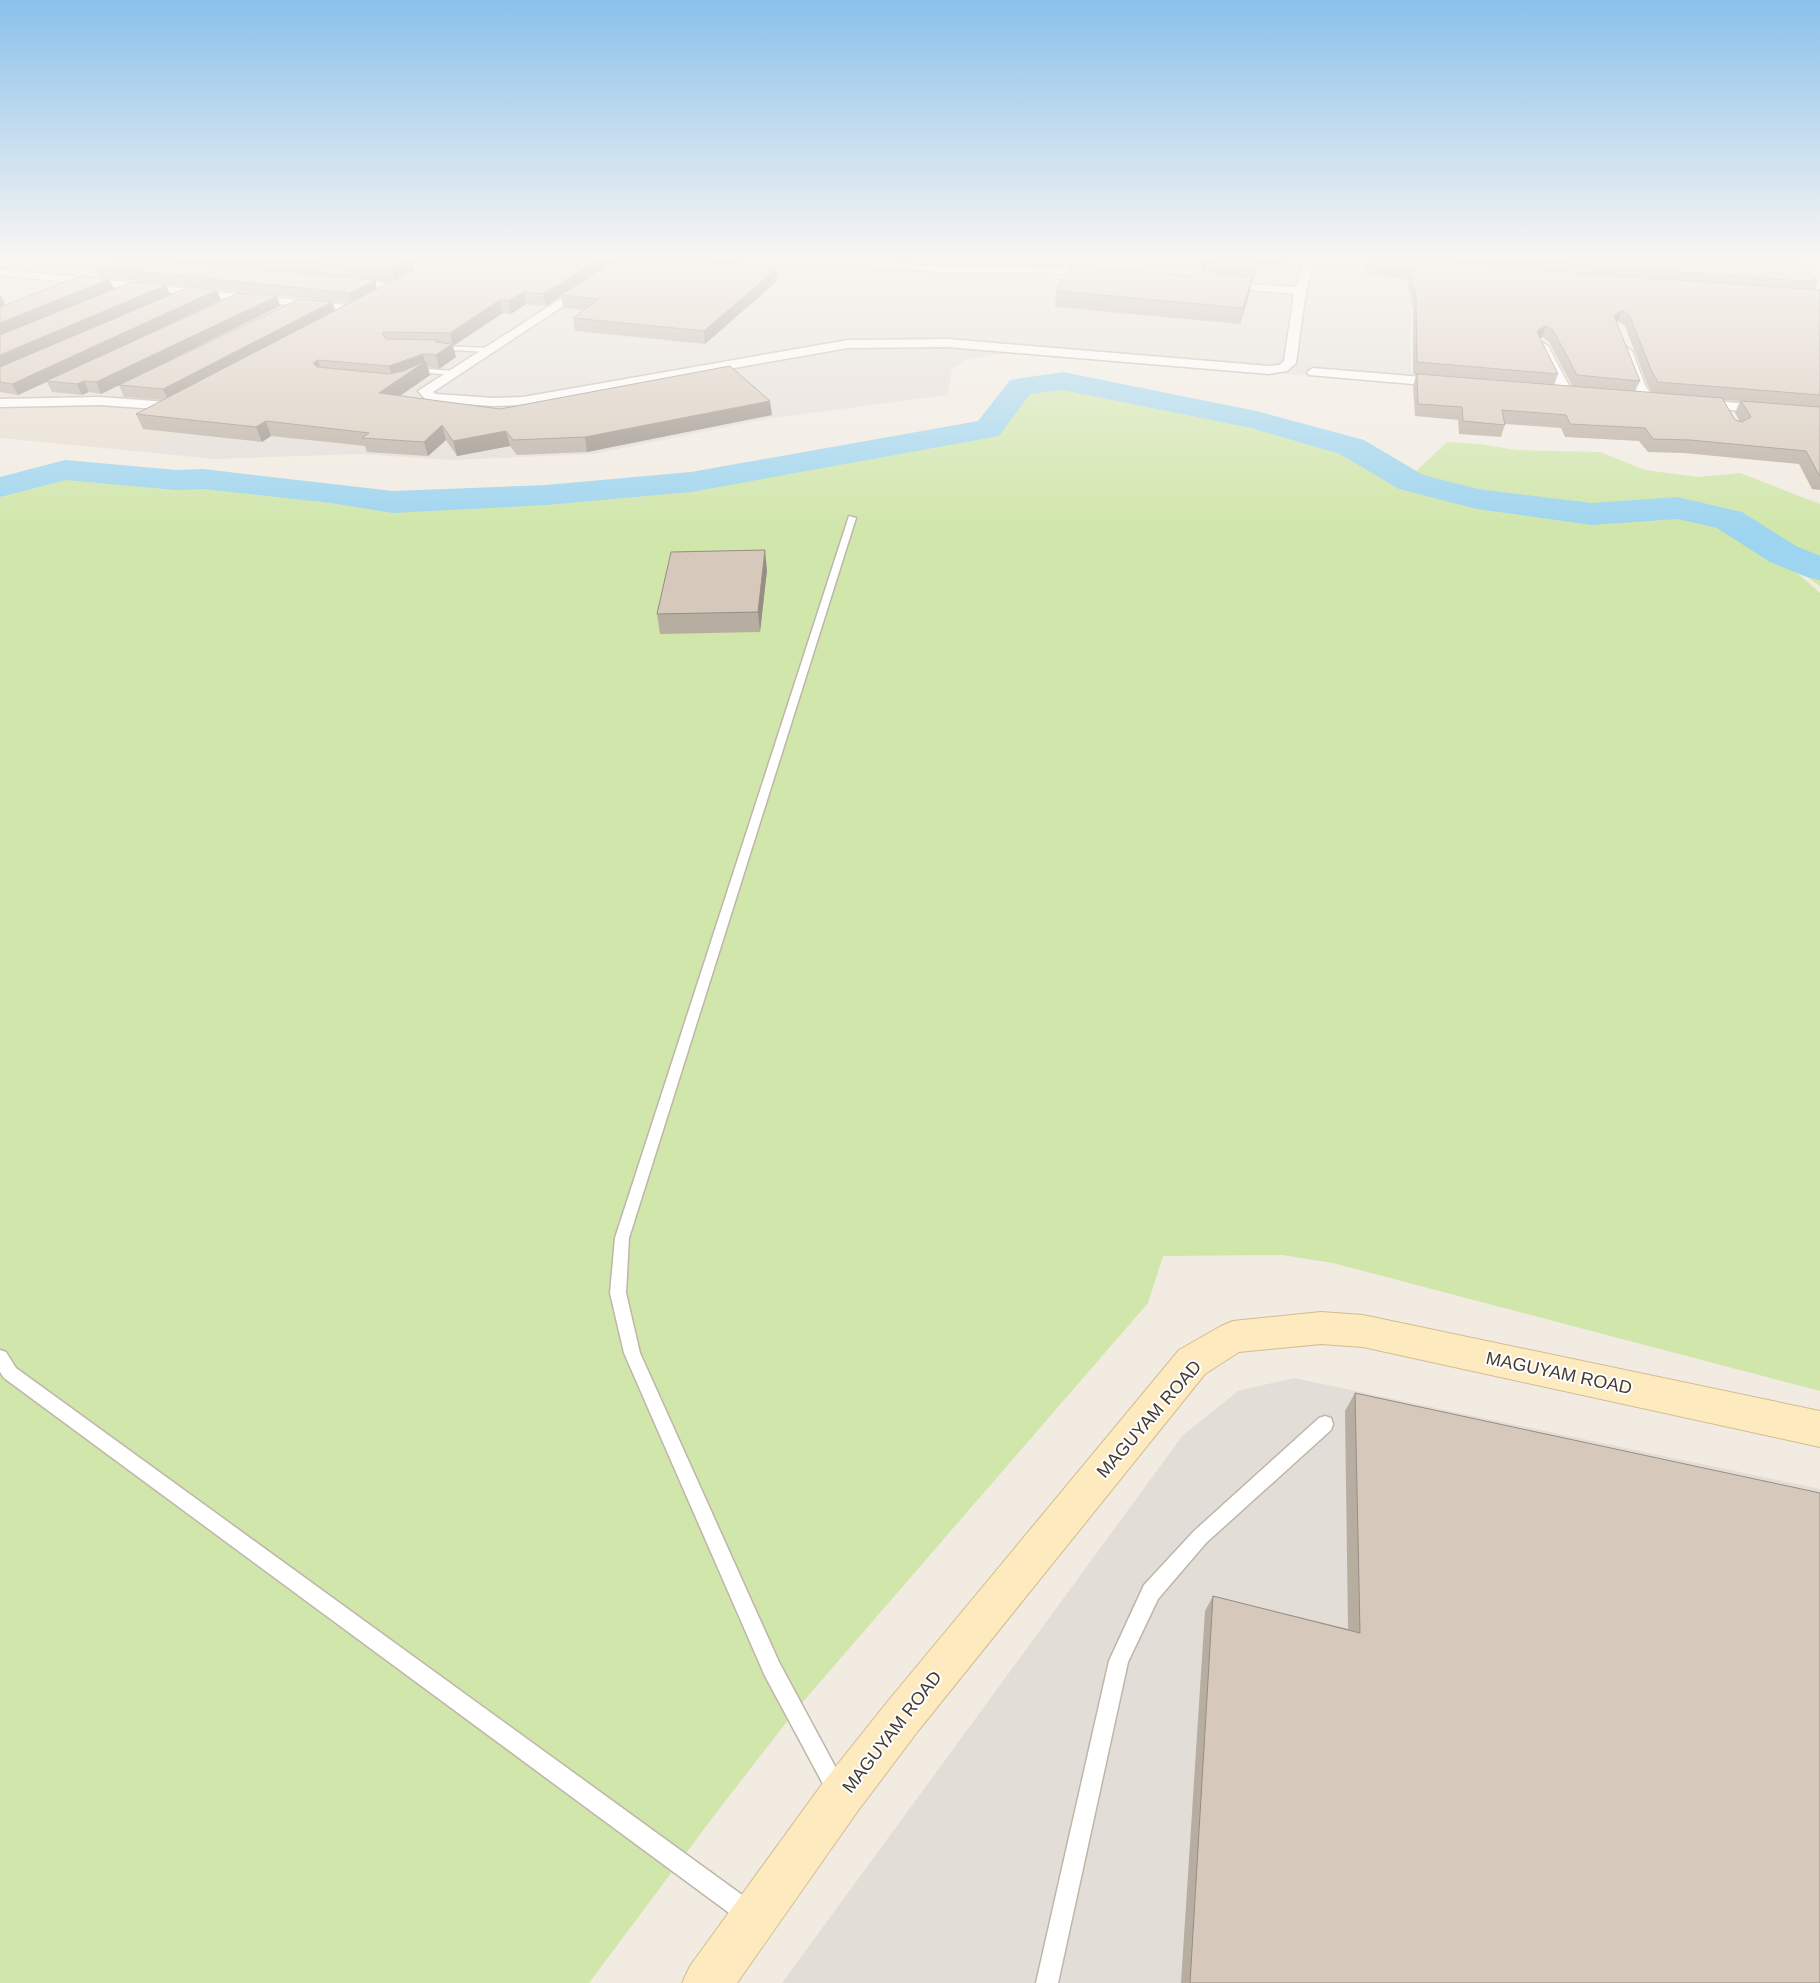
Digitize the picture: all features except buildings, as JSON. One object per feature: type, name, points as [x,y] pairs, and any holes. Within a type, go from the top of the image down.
[{"type":"main road","name":"MAGUYAM ROAD","points":[[707,1983],[841,1796],[909,1709],[1192,1362],[1233,1337],[1321,1328],[1363,1332],[1820,1429]]},
{"type":"street","points":[[488,351],[425,391],[432,398],[523,401],[808,351]]},
{"type":"street","points":[[1038,351],[1269,370],[1283,368],[1290,363],[1292,351]]},
{"type":"street","points":[[1545,351],[1566,392]]},
{"type":"street","points":[[1626,351],[1639,385],[1652,400],[1629,398]]},
{"type":"street","points":[[1313,372],[1459,384]]},
{"type":"street","points":[[100,401],[126,388]]},
{"type":"street","points":[[6,403],[39,391]]},
{"type":"street","points":[[1546,391],[1584,394]]},
{"type":"street","points":[[6,403],[100,401],[170,406],[197,392]]},
{"type":"street","points":[[1675,401],[1820,414]]},
{"type":"street","points":[[1721,405],[1731,421]]},
{"type":"lane","points":[[404,382],[427,371],[454,373]]},
{"type":"lane","points":[[841,1796],[772,1669],[748,1615],[632,1353],[618,1293],[622,1238],[852,518]]},
{"type":"lane","points":[[0,1357],[10,1372],[754,1917]]},
{"type":"lane","points":[[1047,1983],[1119,1661],[1151,1592],[1200,1536],[1325,1424]]},
{"type":"shaded area","points":[[0,351],[324,351],[146,452],[0,438]]},
{"type":"shaded area","points":[[324,351],[1411,351],[1411,377],[1316,368],[1309,376],[1030,352],[990,355],[967,360],[952,369],[948,395],[772,418],[593,454],[452,460],[360,454],[213,459],[146,452]]},
{"type":"shaded area","points":[[1294,1378],[1820,1489],[1820,1983],[782,1983],[1183,1435],[1238,1391]]},
{"type":"green space","points":[[1062,383],[1256,423],[1347,449],[1404,483],[1447,442],[1478,444],[1517,450],[1600,452],[1645,470],[1698,477],[1740,473],[1820,504],[1820,586],[1779,557],[1820,593],[1820,1391],[1333,1263],[1282,1255],[1163,1256],[1148,1303],[795,1711],[589,1983],[0,1983],[0,491],[66,473],[325,496],[394,506],[567,496],[689,485],[995,431],[1026,389]]},
{"type":"waterway","points":[[0,487],[65,470],[176,480],[203,479],[393,502],[546,495],[691,482],[988,429],[1021,386],[1063,381],[1256,420],[1352,447],[1411,482],[1477,499],[1592,514],[1677,508],[1729,520],[1783,554],[1820,569]]}]
